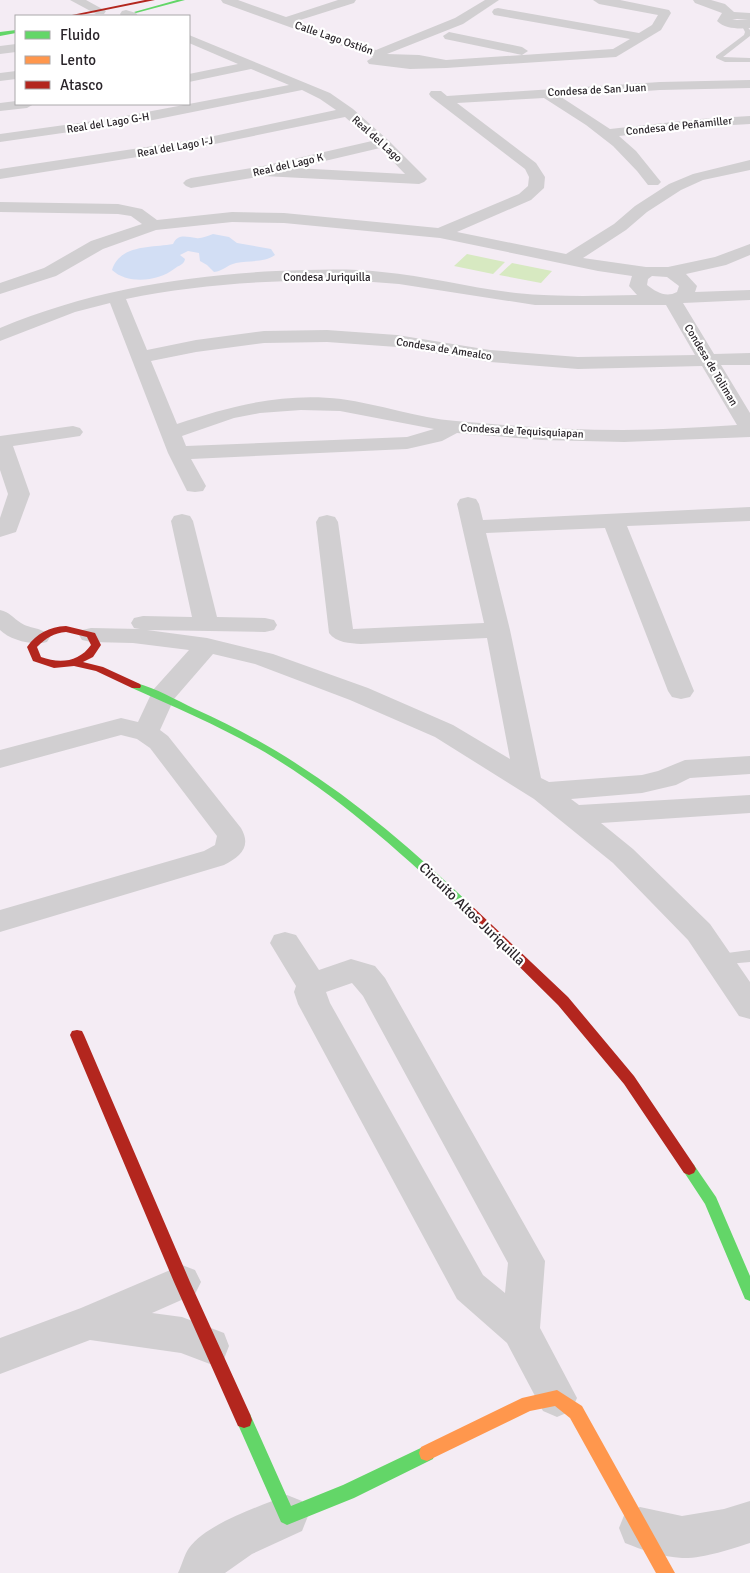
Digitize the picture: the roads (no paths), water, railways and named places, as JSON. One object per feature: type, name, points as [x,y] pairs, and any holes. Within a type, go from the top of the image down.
[{"type":"street","points":[[76,0],[100,11]]},
{"type":"street","points":[[76,15],[153,0]]},
{"type":"street","points":[[128,15],[183,0]]},
{"type":"street","name":"Calle Lago Ostión","points":[[226,0],[286,21],[375,59],[459,20],[495,6]]},
{"type":"street","points":[[286,21],[350,0]]},
{"type":"street","points":[[375,59],[410,66],[616,53],[657,27],[665,14],[639,6],[600,0]]},
{"type":"street","points":[[699,0],[721,7],[728,11],[729,16],[747,21]]},
{"type":"street","points":[[725,0],[743,11],[747,21]]},
{"type":"street","points":[[495,6],[642,37]]},
{"type":"street","points":[[0,27],[15,25]]},
{"type":"street","points":[[0,34],[15,32]]},
{"type":"street","points":[[450,36],[558,58]]},
{"type":"street","name":"Real del Lago","points":[[192,43],[304,86],[348,112],[383,143],[418,179],[263,171]]},
{"type":"street","points":[[0,50],[15,48]]},
{"type":"street","points":[[190,78],[252,65]]},
{"type":"street","points":[[0,77],[15,75]]},
{"type":"street","name":"Condesa de San Juan","points":[[444,100],[660,86],[750,84]]},
{"type":"street","name":"Real del Lago G-H","points":[[0,138],[78,129],[186,111],[304,86]]},
{"type":"street","points":[[429,88],[531,166],[538,177],[536,188],[525,197],[440,233]]},
{"type":"street","points":[[546,93],[609,134],[661,181]]},
{"type":"street","points":[[0,107],[18,105]]},
{"type":"street","name":"Real del Lago I-J","points":[[0,174],[200,143],[348,112]]},
{"type":"street","name":"Condesa de Peñamiller","points":[[609,134],[700,122],[750,120]]},
{"type":"street","name":"Real del Lago K","points":[[191,183],[263,171],[383,143]]},
{"type":"street","points":[[568,260],[620,227],[641,209],[661,181],[698,177],[750,165]]},
{"type":"street","points":[[641,209],[661,181]]},
{"type":"street","points":[[0,207],[136,212],[154,226]]},
{"type":"street","name":"Condesa Juriquilla","points":[[0,335],[12,304],[26,281],[50,272],[97,245],[119,236],[154,226],[232,217],[284,218],[440,233],[598,266],[645,272],[669,272],[720,261],[750,249]]},
{"type":"street","points":[[645,272],[639,277],[638,286],[650,295],[671,299],[685,295],[688,286],[682,278],[669,272]]},
{"type":"street","name":"Condesa Juriquilla","points":[[12,304],[64,310],[116,296],[186,283],[249,277],[315,275],[381,277],[517,298],[583,302],[750,295]]},
{"type":"street","points":[[26,281],[23,294],[27,302],[40,309],[64,310]]},
{"type":"street","points":[[116,296],[178,453],[195,486]]},
{"type":"street","name":"Condesa de Toliman","points":[[671,299],[750,430]]},
{"type":"street","name":"Condesa de Amealco","points":[[140,358],[196,346],[264,337],[327,336],[397,342],[490,356],[578,363],[750,359]]},
{"type":"street","points":[[171,434],[228,413],[260,407],[301,404],[340,406],[453,428]]},
{"type":"street","name":"Condesa de Tequisquiapan","points":[[178,453],[407,443],[435,437],[453,428],[542,434],[624,436],[750,430]]},
{"type":"street","points":[[0,530],[8,527],[19,494],[0,442],[73,432]]},
{"type":"street","points":[[616,528],[750,514]]},
{"type":"street","points":[[146,732],[162,696],[207,634],[182,520]]},
{"type":"street","points":[[327,522],[341,633],[361,637],[498,630]]},
{"type":"street","points":[[536,787],[473,525],[750,530]]},
{"type":"street","points":[[616,528],[680,691]]},
{"type":"street","points":[[1,619],[14,629],[38,637]]},
{"type":"street","points":[[92,635],[96,644],[89,655],[74,663],[54,665],[37,659],[32,647],[38,637],[56,629],[76,628],[92,635],[133,636],[207,634],[265,625]]},
{"type":"street","points":[[207,634],[264,659],[360,694],[444,731],[536,787],[623,856],[699,932],[750,1007]]},
{"type":"street","name":"Circuito Altos Juriquilla","points":[[74,663],[99,669],[162,696],[231,729],[298,768],[346,803],[426,868],[563,1002],[628,1080],[711,1201],[750,1294]]},
{"type":"street","points":[[0,759],[122,726],[146,732],[160,742],[232,836],[229,850],[214,858],[0,921]]},
{"type":"street","points":[[536,787],[642,784],[666,779],[685,769],[750,764]]},
{"type":"street","points":[[685,769],[697,807]]},
{"type":"street","points":[[574,816],[750,804]]},
{"type":"street","points":[[285,943],[312,985],[310,992],[314,1004],[470,1287],[521,1330],[557,1398],[576,1412],[666,1573]]},
{"type":"street","points":[[312,985],[351,971],[364,974],[374,987],[527,1261],[521,1330]]},
{"type":"street","points":[[77,1035],[182,1282],[287,1516]]},
{"type":"street","points":[[0,1356],[91,1322],[182,1282]]},
{"type":"street","points":[[91,1322],[182,1335],[210,1346]]},
{"type":"street","points":[[200,1573],[201,1566],[220,1548],[287,1516],[348,1492],[528,1404],[557,1398]]},
{"type":"street","points":[[640,1528],[682,1537],[724,1530],[750,1522]]},
{"type":"lane","points":[[747,21],[747,36],[718,57],[725,60],[750,60]]},
{"type":"lane","points":[[717,959],[750,956]]},
{"type":"water","points":[[213,234],[229,237],[237,243],[271,249],[275,255],[271,258],[236,263],[214,272],[200,261],[199,253],[188,251],[180,255],[185,259],[181,265],[168,273],[143,280],[126,278],[112,270],[116,262],[129,251],[173,244],[180,237],[200,238]]}]
